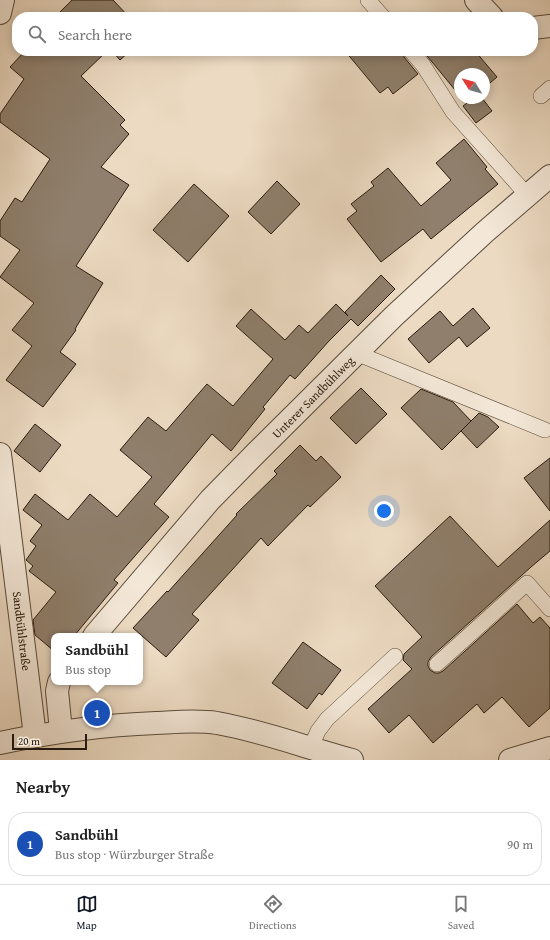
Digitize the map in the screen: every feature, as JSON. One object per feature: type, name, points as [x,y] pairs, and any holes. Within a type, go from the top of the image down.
[{"type":"street","points":[[0,13],[3,0]]},
{"type":"street","points":[[476,0],[487,12]]},
{"type":"street","points":[[538,27],[550,26]]},
{"type":"street","name":"Unterer Sandbühlweg","points":[[97,633],[210,500],[356,353],[485,232],[550,176]]},
{"type":"street","name":"Sandbühlstraße","points":[[0,454],[35,736]]},
{"type":"street","points":[[58,685],[57,691],[61,731]]},
{"type":"street","points":[[0,743],[61,731],[119,724],[183,721],[205,722],[242,728],[352,760]]},
{"type":"street","points":[[510,760],[550,748]]},
{"type":"lane","points":[[368,0],[379,12]]},
{"type":"lane","points":[[415,56],[423,65],[453,112],[528,196]]},
{"type":"lane","points":[[356,353],[545,430]]},
{"type":"lane","points":[[437,664],[527,583],[550,609]]},
{"type":"lane","points":[[310,749],[318,731],[327,720],[395,656]]},
{"type":"building","points":[[72,0],[113,0],[124,12],[60,12]]},
{"type":"building","points":[[20,56],[102,56],[81,76],[125,120],[120,125],[129,134],[101,167],[129,185],[76,266],[103,283],[75,329],[76,330],[60,352],[76,364],[43,407],[6,380],[32,346],[12,330],[34,303],[0,277],[20,250],[0,236],[0,221],[15,198],[22,202],[50,159],[0,122],[0,114],[24,79],[10,67]]},
{"type":"building","points":[[116,56],[124,56],[120,60]]},
{"type":"building","points":[[349,56],[404,56],[418,74],[393,94],[388,87],[380,93]]},
{"type":"building","points":[[427,56],[479,56],[489,68],[454,68],[454,89]]},
{"type":"building","points":[[490,69],[497,77],[490,83]]},
{"type":"building","points":[[466,104],[487,104],[492,111],[476,123],[463,106]]},
{"type":"building","points":[[464,139],[487,167],[485,169],[498,184],[431,239],[423,229],[381,262],[347,219],[357,211],[351,204],[374,186],[371,182],[388,168],[421,206],[451,180],[436,163]]},
{"type":"building","points":[[277,181],[300,204],[271,234],[248,212]]},
{"type":"building","points":[[194,184],[229,216],[188,262],[153,230]]},
{"type":"building","points":[[381,275],[395,289],[358,326],[351,319],[295,379],[290,375],[263,407],[265,409],[231,451],[212,434],[154,504],[169,517],[114,580],[118,583],[76,633],[51,633],[51,648],[35,635],[33,620],[56,592],[29,571],[33,566],[26,560],[36,546],[30,541],[42,525],[23,510],[35,494],[68,520],[90,494],[117,517],[152,477],[120,450],[148,417],[166,431],[207,384],[233,406],[273,359],[236,326],[251,309],[285,340],[299,325],[308,333],[336,304],[348,316],[345,312]]},
{"type":"building","points":[[473,308],[490,328],[467,347],[459,337],[429,363],[408,339],[440,311],[453,326]]},
{"type":"building","points":[[361,388],[387,414],[356,444],[330,418]]},
{"type":"building","points":[[421,389],[453,402],[471,421],[442,450],[401,408]]},
{"type":"building","points":[[479,413],[488,417],[499,427],[477,448],[461,431]]},
{"type":"building","points":[[35,424],[61,445],[40,472],[14,451]]},
{"type":"building","points":[[300,445],[316,461],[321,456],[341,477],[310,507],[308,505],[268,546],[261,538],[192,614],[199,620],[166,657],[143,637],[143,633],[139,633],[133,628],[167,591],[168,592],[237,515],[236,514],[277,474],[274,471]]},
{"type":"building","points":[[550,458],[550,511],[524,478]]},
{"type":"building","points":[[450,516],[498,567],[550,520],[550,551],[431,657],[428,662],[430,670],[435,673],[443,671],[517,604],[533,623],[540,617],[550,628],[550,708],[529,727],[502,697],[484,713],[477,704],[433,743],[409,715],[389,733],[368,709],[412,669],[403,660],[404,654],[422,637],[375,586]]},
{"type":"building","points":[[303,642],[341,670],[322,695],[319,693],[307,709],[272,683]]},
{"type":"place","name":"Sandbühl","points":[[97,713]]}]
